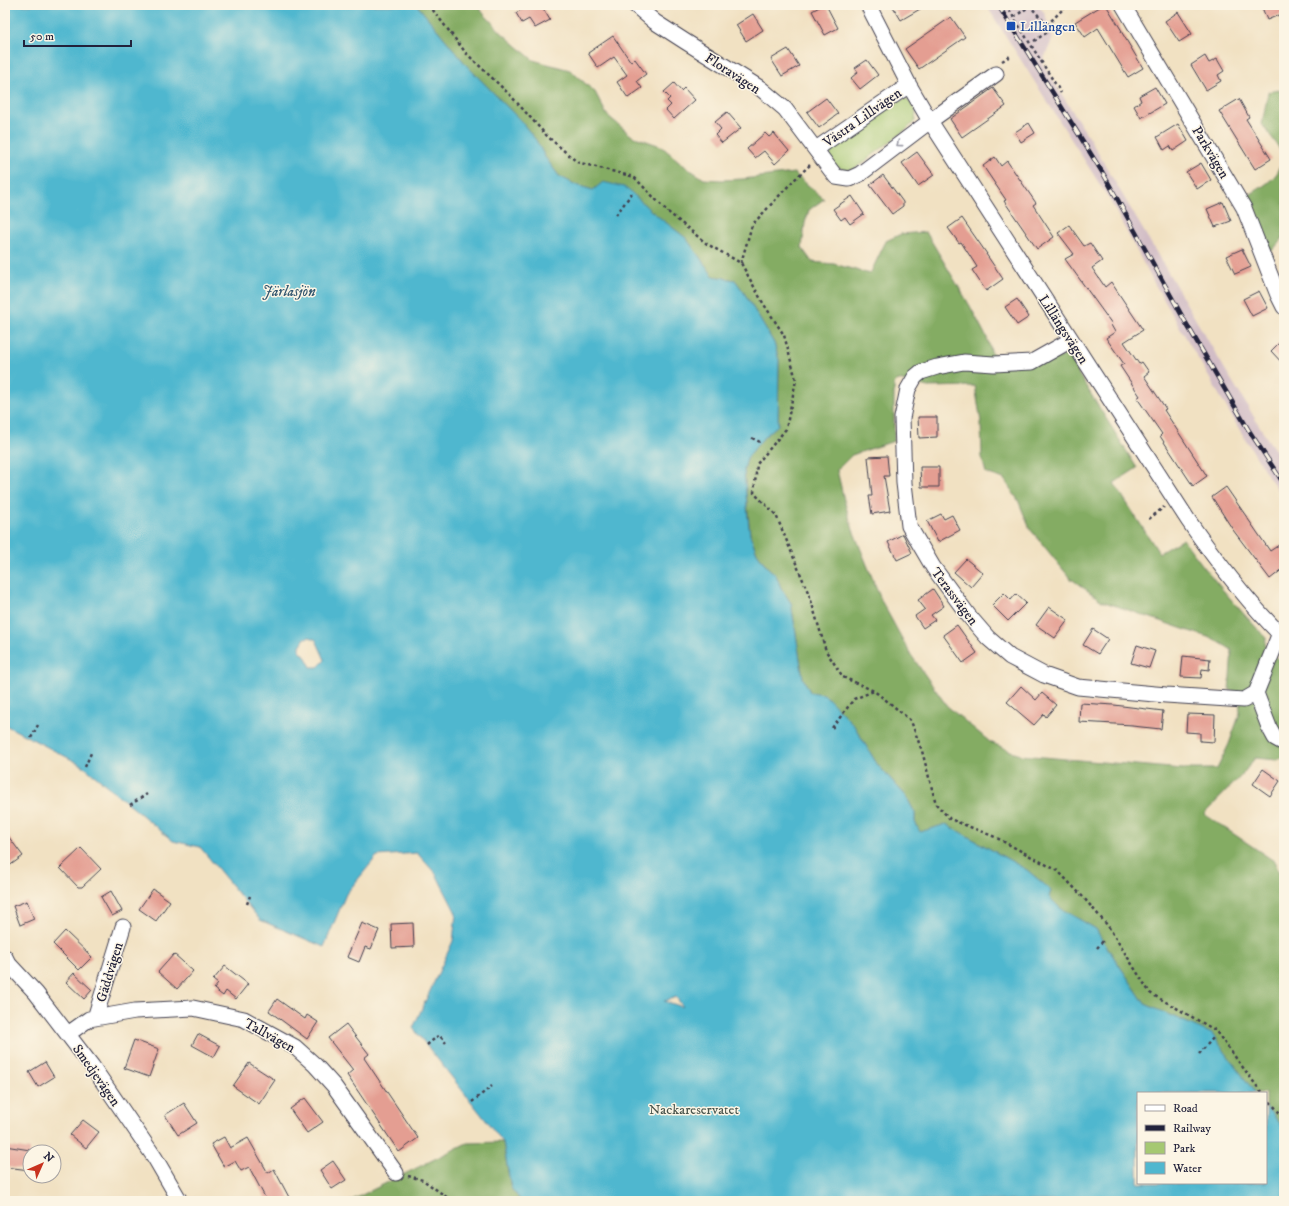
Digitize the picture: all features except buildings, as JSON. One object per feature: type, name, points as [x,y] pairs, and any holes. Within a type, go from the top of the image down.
[{"type":"street","name":"Floravägen","points":[[634,5],[655,22],[760,88],[785,109],[836,177],[849,179],[860,174],[930,121],[996,74]]},
{"type":"street","name":"Lillängsvägen","points":[[868,5],[909,85],[930,121],[1112,401],[1173,499],[1218,564],[1255,608],[1282,636]]},
{"type":"street","name":"Parkvägen","points":[[1123,5],[1244,208],[1284,307]]},
{"type":"street","name":"Västra Lillvägen","points":[[817,152],[909,85]]},
{"type":"street","name":"Terassvägen","points":[[1071,340],[1032,362],[994,364],[964,362],[937,366],[921,372],[914,377],[908,389],[902,418],[904,483],[909,526],[933,567],[968,616],[983,633],[1010,657],[1044,676],[1078,687],[1159,694],[1244,700],[1256,693]]},
{"type":"street","points":[[1282,636],[1256,693],[1269,727],[1275,738],[1284,743]]},
{"type":"street","name":"Gäddvägen","points":[[95,1018],[123,927]]},
{"type":"street","name":"Smedjevägen","points":[[5,957],[8,963],[36,993],[92,1066],[155,1158],[180,1201]]},
{"type":"street","name":"Tallvägen","points":[[68,1034],[89,1019],[135,1011],[193,1008],[244,1019],[295,1047],[315,1065],[334,1086],[396,1174]]},
{"type":"path","points":[[429,5],[466,53],[511,96],[547,136],[577,162],[634,176],[668,212],[707,244],[741,263],[763,303],[784,336],[796,380],[786,429],[757,464],[754,493],[776,515],[810,597],[826,651],[843,677],[874,691],[911,720],[922,751],[936,804],[945,814],[950,818],[995,837],[1058,872],[1083,897],[1108,926],[1150,993],[1215,1030],[1261,1092]]},
{"type":"path","points":[[1006,5],[1061,93]]},
{"type":"path","points":[[1034,41],[1046,33],[1047,25],[1067,5]]},
{"type":"path","points":[[1014,17],[1029,6],[1047,25]]},
{"type":"path","points":[[1006,58],[1012,55]]},
{"type":"path","points":[[741,263],[752,225],[792,182],[804,172],[817,152]]},
{"type":"path","points":[[616,215],[632,193]]},
{"type":"path","points":[[752,438],[760,442]]},
{"type":"path","points":[[1149,519],[1173,499]]},
{"type":"path","points":[[832,728],[854,699],[874,691]]},
{"type":"path","points":[[31,738],[38,725]]},
{"type":"path","points":[[85,767],[91,753]]},
{"type":"path","points":[[130,805],[147,794]]},
{"type":"path","points":[[247,904],[250,896]]},
{"type":"path","points":[[1097,948],[1103,941]]},
{"type":"path","points":[[427,1045],[439,1035],[446,1043]]},
{"type":"path","points":[[1199,1054],[1214,1037]]},
{"type":"path","points":[[472,1102],[492,1086]]},
{"type":"path","points":[[1267,1098],[1284,1118]]},
{"type":"path","points":[[396,1174],[424,1180],[452,1201]]},
{"type":"shaded area","points":[[986,5],[1037,5],[1044,12],[1053,38],[1042,63],[1088,136],[1223,366],[1268,440],[1284,462],[1284,497],[1270,479],[1238,427],[1153,281],[1109,199]]},
{"type":"green space","points":[[417,5],[478,5],[483,13],[502,33],[533,60],[570,70],[595,92],[607,115],[632,136],[661,146],[686,167],[704,179],[743,179],[794,173],[824,199],[809,210],[805,223],[802,248],[812,262],[834,264],[870,274],[886,241],[901,234],[926,232],[970,306],[987,338],[992,354],[1058,358],[1071,353],[1079,375],[1137,468],[1114,483],[1159,553],[1183,539],[1202,565],[1266,638],[1265,646],[1278,659],[1284,656],[1284,757],[1277,760],[1255,758],[1242,775],[1204,814],[1274,861],[1284,885],[1284,1128],[1267,1108],[1267,1092],[1254,1092],[1212,1034],[1145,1004],[1096,929],[1060,908],[1049,897],[1051,890],[1027,870],[946,824],[920,833],[915,822],[915,813],[906,796],[877,764],[853,724],[810,692],[803,678],[791,603],[781,588],[776,575],[767,567],[757,553],[750,535],[744,469],[747,458],[764,437],[778,425],[779,361],[774,343],[735,280],[713,276],[686,238],[651,211],[632,193],[593,190],[576,185],[559,176],[545,157],[536,140],[520,120],[468,67]],"holes":[[[898,380],[928,387],[975,386],[981,422],[982,458],[986,473],[1004,479],[1018,500],[1030,529],[1070,578],[1102,601],[1214,639],[1232,650],[1229,690],[1239,692],[1240,713],[1229,744],[1217,769],[1183,769],[1020,755],[990,742],[947,706],[911,655],[882,602],[853,530],[837,470],[852,455],[894,441],[894,384]]]},
{"type":"green space","points":[[1279,90],[1284,98],[1284,237],[1271,252],[1252,218],[1246,197],[1271,180],[1280,168],[1282,161],[1280,150],[1262,124],[1268,92]]},
{"type":"green space","points":[[905,98],[910,102],[916,112],[915,121],[907,129],[853,170],[840,168],[829,161],[831,152],[844,138]]},
{"type":"green space","points":[[503,1142],[511,1188],[521,1201],[350,1201],[467,1143]]},
{"type":"water","name":"Järlasjön","points":[[5,5],[417,5],[468,67],[520,120],[536,140],[545,157],[559,176],[576,185],[593,190],[603,182],[624,187],[632,193],[651,211],[686,238],[713,276],[735,280],[774,343],[779,360],[778,425],[764,437],[747,458],[744,470],[748,518],[750,535],[757,553],[767,567],[776,575],[781,588],[791,603],[803,678],[810,692],[824,694],[853,724],[877,764],[906,796],[915,813],[915,822],[920,832],[946,824],[1027,870],[1051,890],[1049,897],[1060,908],[1096,929],[1145,1004],[1212,1034],[1254,1092],[1137,1092],[1137,1184],[1267,1184],[1267,1108],[1284,1128],[1284,1201],[521,1201],[511,1188],[503,1142],[413,1028],[453,941],[456,913],[436,874],[417,853],[377,856],[346,894],[324,947],[260,920],[200,847],[173,841],[82,765],[5,725]],"holes":[[[310,637],[316,640],[325,660],[318,667],[311,667],[304,654],[300,653],[300,646],[305,638]],[[676,997],[683,1007],[664,1001]]]},
{"type":"railway","points":[[998,5],[1104,175],[1186,323],[1248,429],[1284,484]]},
{"type":"place","name":"Lillängen","points":[[1011,26]]},
{"type":"park label","name":"Nackareservatet","points":[[694,1109]]}]
